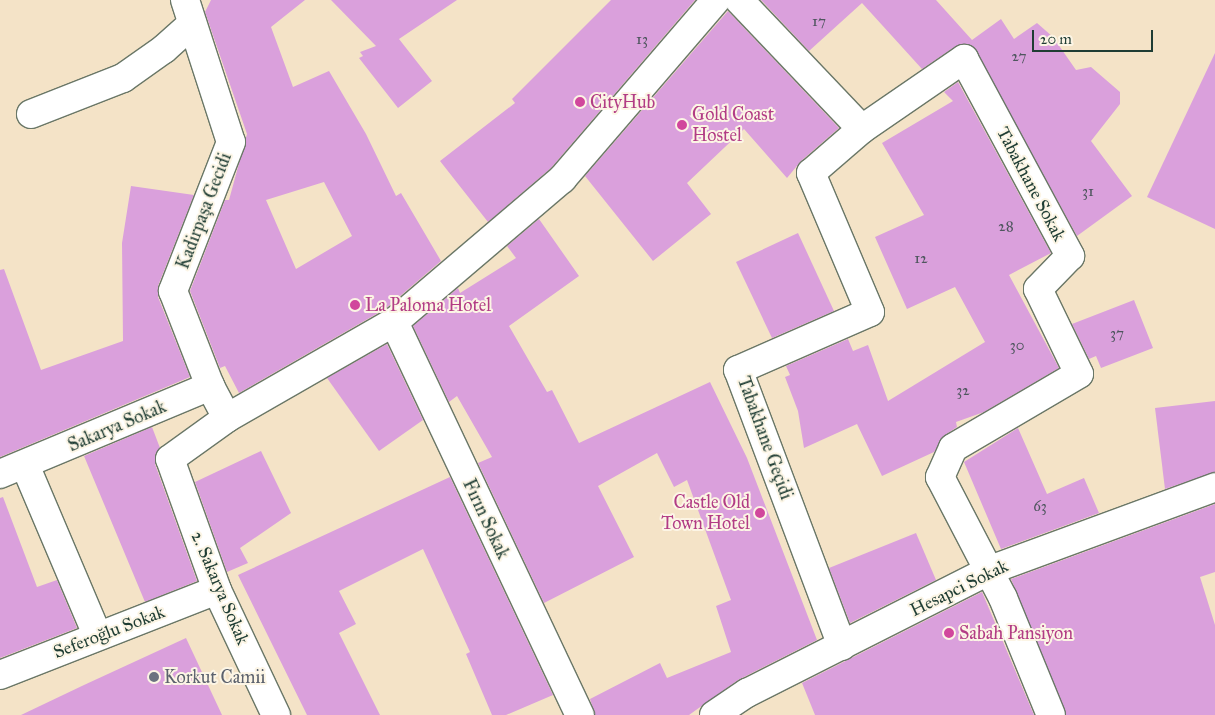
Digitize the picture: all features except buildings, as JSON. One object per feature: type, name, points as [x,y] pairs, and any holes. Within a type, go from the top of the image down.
[{"type":"street","points":[[227,418],[394,322],[562,179],[716,0]]},
{"type":"street","points":[[739,0],[862,129]]},
{"type":"street","points":[[31,114],[123,78],[164,50],[188,12]]},
{"type":"street","name":"Kadirpaşa Gecidi","points":[[188,12],[231,142],[173,291],[210,386],[227,418]]},
{"type":"street","name":"Tabakhane Sokak","points":[[862,129],[964,59],[1070,256],[1038,289],[1079,374],[954,448],[940,478],[990,570]]},
{"type":"street","name":"Tabakhane Geçidi","points":[[842,646],[738,370],[870,312],[811,173],[862,129]]},
{"type":"street","name":"Fırın Sokak","points":[[394,322],[580,715]]},
{"type":"street","name":"Sakarya Sokak","points":[[12,470],[210,386]]},
{"type":"street","name":"2. Sakarya Sokak","points":[[227,418],[170,459],[218,590],[276,715]]},
{"type":"street","points":[[12,470],[97,636]]},
{"type":"street","name":"Hesapci Sokak","points":[[714,715],[753,704],[842,646],[990,570],[1215,487]]},
{"type":"street","points":[[990,570],[1051,715]]},
{"type":"street","name":"Seferoğlu Sokak","points":[[0,675],[218,590]]},
{"type":"place","name":"CityHub","points":[[580,102]]},
{"type":"place","name":"Gold Coast Hostel","points":[[682,125]]},
{"type":"place","name":"La Paloma Hotel","points":[[355,305]]},
{"type":"place","name":"Castle Old Town Hotel","points":[[760,513]]},
{"type":"place","name":"Sabah Pansiyon","points":[[949,633]]},
{"type":"place","name":"Korkut Camii","points":[[154,677]]}]
